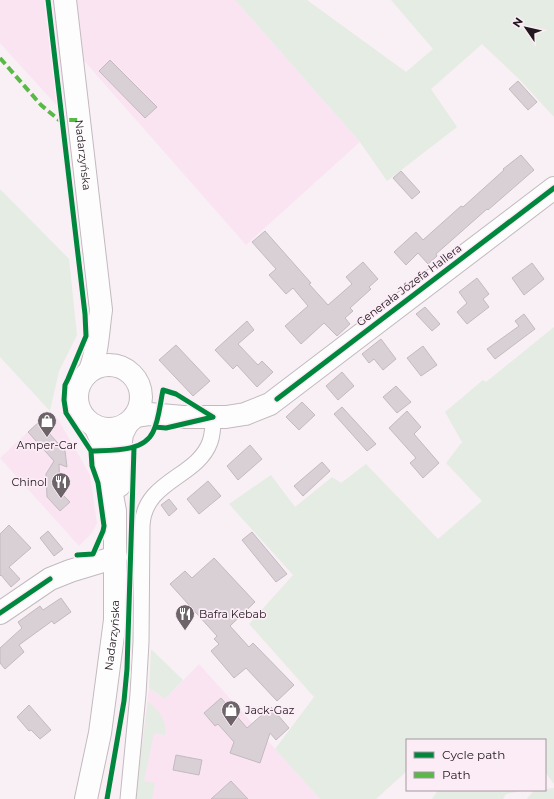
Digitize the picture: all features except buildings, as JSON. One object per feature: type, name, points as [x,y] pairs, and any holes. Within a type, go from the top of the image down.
[{"type":"main road","name":"Nadarzyńska","points":[[65,0],[101,310],[108,328],[113,351],[123,368]]},
{"type":"main road","name":"Generała Józefa Hallera","points":[[131,420],[149,414],[207,417],[245,414],[277,400],[554,188]]},
{"type":"main road","name":"Nadarzyńska","points":[[90,370],[96,353],[97,332],[101,310]]},
{"type":"main road","points":[[106,365],[123,368],[132,374],[136,379],[140,389],[140,406],[131,420],[111,430],[95,426],[82,415],[76,400],[77,388],[82,378],[95,367],[106,365]]},
{"type":"main road","name":"Generała Józefa Hallera","points":[[140,389],[152,397],[207,417]]},
{"type":"main road","name":"Nadarzyńska","points":[[115,511],[119,489],[122,434],[131,420]]},
{"type":"main road","name":"Nadarzyńska","points":[[86,799],[95,758],[106,692],[115,620],[115,511],[102,442],[95,426]]},
{"type":"main road","points":[[0,613],[50,579],[70,571],[116,558]]},
{"type":"street","points":[[128,799],[141,650],[142,526],[144,512],[152,497],[204,454],[213,434],[207,417]]},
{"type":"shaded area","points":[[0,0],[235,0],[360,142],[246,245],[72,47],[68,100],[59,108],[0,43]]},
{"type":"shaded area","points":[[235,0],[307,0],[406,72],[433,49],[391,0],[554,0],[554,117],[518,78],[482,44],[431,89],[457,127],[387,181],[360,142]]},
{"type":"shaded area","points":[[0,189],[69,259],[77,335],[59,371],[50,411],[0,357]]},
{"type":"shaded area","points":[[554,327],[554,784],[546,773],[546,739],[406,739],[406,772],[376,799],[320,799],[275,749],[314,697],[249,624],[293,575],[229,504],[271,475],[295,507],[332,477],[341,483],[366,464],[438,539],[482,501],[446,463],[462,442],[445,412],[483,380],[486,382]]},
{"type":"shaded area","points":[[50,411],[58,419],[90,475],[97,523],[92,533],[79,546],[0,458]]},
{"type":"shaded area","points":[[151,649],[183,680],[165,699],[149,688]]},
{"type":"shaded area","points":[[199,664],[320,799],[135,799],[149,688],[165,699]]},
{"type":"shaded area","points":[[148,702],[156,708],[161,716],[165,725],[165,735],[154,733],[144,781],[155,783],[152,799],[135,799]]},
{"type":"shaded area","points":[[554,788],[554,799],[527,799],[533,791],[546,791],[546,789]]},
{"type":"shaded area","points":[[437,791],[522,791],[506,794],[503,799],[432,799]]},
{"type":"marked path","points":[[0,58],[41,105],[59,120],[79,120]]},
{"type":"cycle path","points":[[48,0],[85,314],[86,336],[65,385],[64,400],[66,413],[91,451],[92,466],[98,483],[104,526],[93,554],[77,555]]},
{"type":"cycle path","points":[[277,399],[554,188]]},
{"type":"cycle path","points":[[91,451],[125,449],[142,444],[148,439],[157,422],[163,390],[176,394],[213,417]]},
{"type":"cycle path","points":[[155,427],[166,428],[213,417]]},
{"type":"cycle path","points":[[107,799],[124,701],[127,669],[134,448]]},
{"type":"cycle path","points":[[0,613],[50,579]]},
{"type":"place","name":"Amper-Car","points":[[47,438]]},
{"type":"place","name":"Chinol","points":[[61,499]]},
{"type":"place","name":"Bafra Kebab","points":[[185,631]]},
{"type":"place","name":"Jack-Gaz","points":[[231,727]]}]
